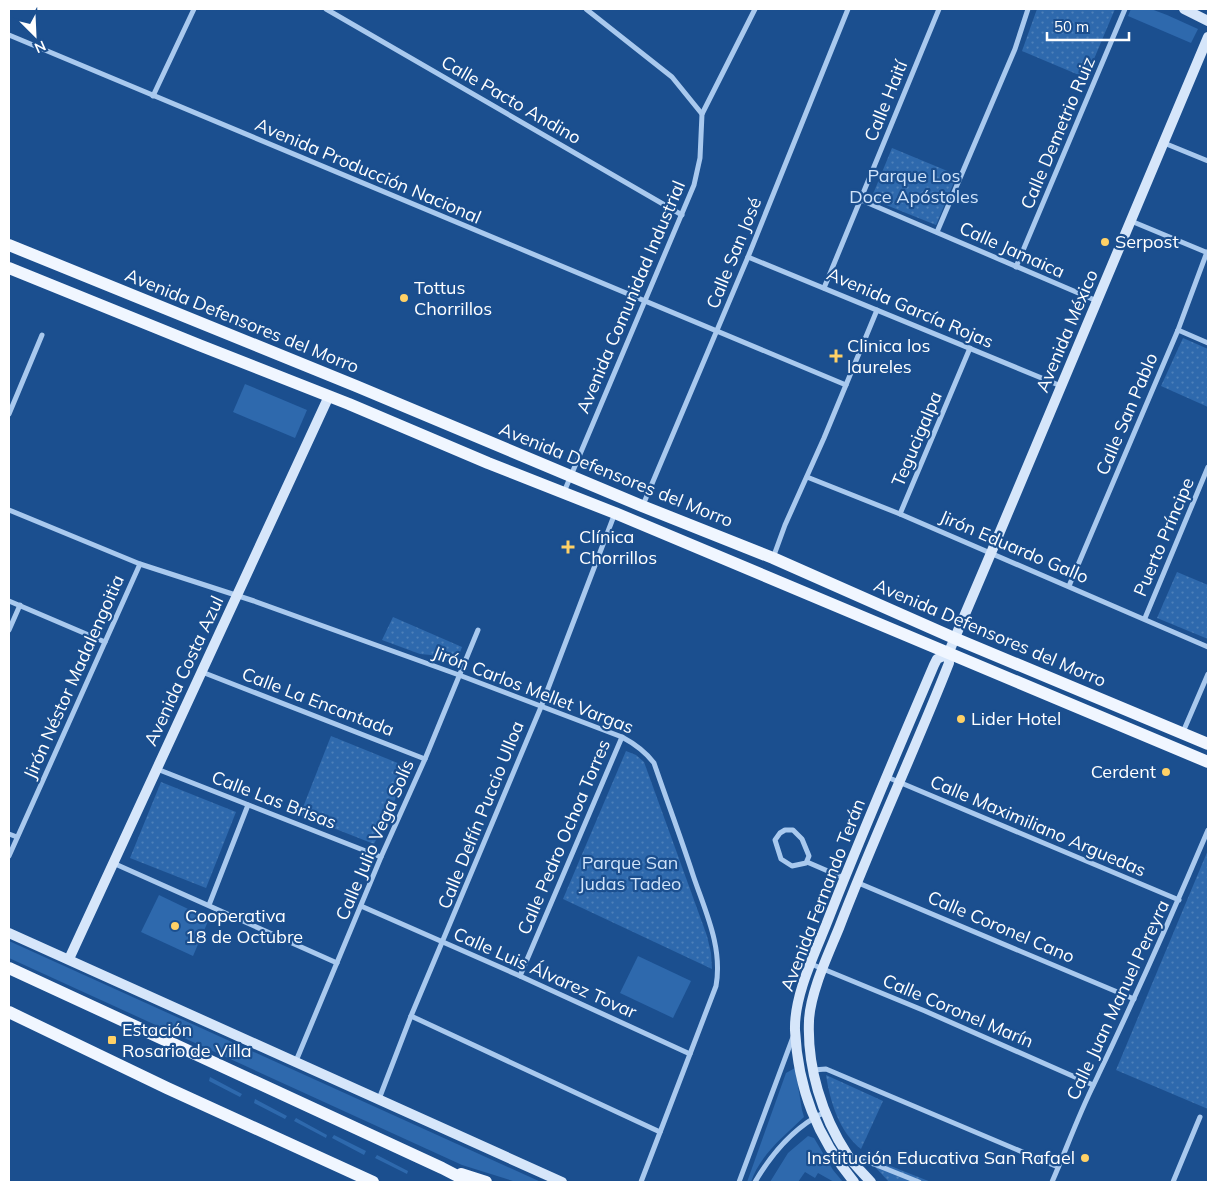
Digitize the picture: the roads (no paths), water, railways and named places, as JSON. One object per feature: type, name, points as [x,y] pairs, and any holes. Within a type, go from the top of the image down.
[{"type":"main road","points":[[1184,9],[1208,21]]},
{"type":"main road","name":"Avenida México","points":[[954,638],[992,553],[1208,37]]},
{"type":"main road","name":"Avenida Defensores del Morro","points":[[9,245],[642,506],[773,558],[954,638],[1208,744]]},
{"type":"main road","name":"Avenida Defensores del Morro","points":[[9,268],[615,513],[1208,762]]},
{"type":"main road","name":"Avenida Costa Azul","points":[[69,959],[329,396]]},
{"type":"main road","name":"Avenida Fernando Terán","points":[[872,1182],[848,1155],[824,1112],[813,1070],[809,1044],[810,1008],[856,882],[950,663],[948,654],[954,638]]},
{"type":"main road","name":"Avenida Fernando Terán","points":[[854,1182],[839,1164],[813,1117],[804,1086],[795,1029],[798,1008],[811,964],[844,878],[934,666],[938,659],[948,654]]},
{"type":"main road","points":[[9,933],[562,1182]]},
{"type":"main road","points":[[9,968],[469,1182]]},
{"type":"main road","points":[[9,1012],[167,1088],[373,1182]]},
{"type":"main road","points":[[442,1168],[486,1182]]},
{"type":"street","points":[[153,96],[194,9]]},
{"type":"street","name":"Calle Pacto Andino","points":[[326,9],[682,215]]},
{"type":"street","points":[[586,9],[672,77],[702,114],[755,9]]},
{"type":"street","name":"Calle San José","points":[[642,506],[717,331],[848,9]]},
{"type":"street","name":"Calle Haití","points":[[824,288],[939,9]]},
{"type":"street","points":[[938,232],[1015,49],[1028,9]]},
{"type":"street","name":"Calle Demetrio Ruiz","points":[[1016,267],[1125,9]]},
{"type":"street","name":"Avenida Producción Nacional","points":[[9,36],[846,385]]},
{"type":"street","name":"Avenida Comunidad Industrial","points":[[564,493],[694,185],[700,158],[702,114]]},
{"type":"street","points":[[1164,143],[1208,161]]},
{"type":"street","name":"Calle Jamaica","points":[[861,200],[1098,302]]},
{"type":"street","points":[[1131,221],[1208,253]]},
{"type":"street","name":"Calle San Pablo","points":[[1069,586],[1178,330],[1208,253]]},
{"type":"street","name":"Avenida García Rojas","points":[[748,256],[1061,386]]},
{"type":"street","points":[[773,558],[785,525],[877,310]]},
{"type":"street","points":[[1178,330],[1208,343]]},
{"type":"street","points":[[9,414],[42,335]]},
{"type":"street","name":"Tegucigalpa","points":[[900,514],[970,348]]},
{"type":"street","name":"Puerto Príncipe","points":[[1145,618],[1208,467]]},
{"type":"street","name":"Jirón Eduardo Gallo","points":[[807,477],[900,514],[1208,646]]},
{"type":"street","name":"Jirón Carlos Mellet Vargas","points":[[9,510],[140,564],[237,595],[459,675],[622,737],[640,747],[654,763],[714,937],[718,962],[716,986],[641,1182]]},
{"type":"street","name":"Calle Delfín Puccio Ulloa","points":[[379,1098],[411,1016],[541,707],[615,513]]},
{"type":"street","name":"Jirón Néstor Madalengoitia","points":[[9,856],[140,564]]},
{"type":"street","points":[[9,601],[105,642]]},
{"type":"street","points":[[9,630],[20,605]]},
{"type":"street","name":"Calle Julio Vega Solís","points":[[296,1061],[478,630]]},
{"type":"street","name":"Calle La Encantada","points":[[201,672],[425,759]]},
{"type":"street","points":[[1182,733],[1208,674]]},
{"type":"street","name":"Calle Pedro Ochoa Torres","points":[[520,976],[622,737]]},
{"type":"street","name":"Calle Las Brisas","points":[[156,769],[381,857]]},
{"type":"street","name":"Calle Maximiliano Arguedas","points":[[887,777],[1179,900]]},
{"type":"street","points":[[209,906],[248,805]]},
{"type":"street","points":[[807,862],[808,856],[800,835],[793,830],[780,832],[776,837],[775,844],[783,861],[792,866],[807,862],[844,878]]},
{"type":"street","name":"Calle Juan Manuel Pereyra","points":[[1052,1182],[1093,1084],[1179,900],[1208,830]]},
{"type":"street","points":[[9,834],[17,838]]},
{"type":"street","points":[[113,863],[337,963]]},
{"type":"street","name":"Calle Coronel Cano","points":[[856,882],[1134,999]]},
{"type":"street","name":"Calle Luis Álvarez Tovar","points":[[361,906],[690,1054]]},
{"type":"street","name":"Calle Coronel Marín","points":[[811,964],[1093,1084]]},
{"type":"street","points":[[411,1016],[660,1132]]},
{"type":"street","points":[[739,1182],[795,1029]]},
{"type":"street","points":[[813,1070],[826,1069],[1058,1167]]},
{"type":"street","points":[[755,1182],[768,1160],[790,1136],[813,1117],[824,1112]]},
{"type":"street","points":[[1173,1182],[1200,1117]]},
{"type":"street","points":[[848,1155],[919,1182]]},
{"type":"place","name":"Serpost","points":[[1105,242]]},
{"type":"place","name":"Tottus Chorrillos","points":[[404,298]]},
{"type":"place","name":"Clinica los laureles","points":[[836,356]]},
{"type":"place","name":"Clínica Chorrillos","points":[[568,547]]},
{"type":"place","name":"Lider Hotel","points":[[961,719]]},
{"type":"place","name":"Cerdent","points":[[1166,772]]},
{"type":"place","name":"Cooperativa 18 de Octubre","points":[[175,926]]},
{"type":"place","name":"Estación Rosario de Villa","points":[[112,1040]]},
{"type":"place","name":"Institución Educativa San Rafael","points":[[1085,1158]]},
{"type":"park label","name":"Parque Los Doce Apóstoles","points":[[914,186]]},
{"type":"park label","name":"Parque San Judas Tadeo","points":[[630,873]]}]
